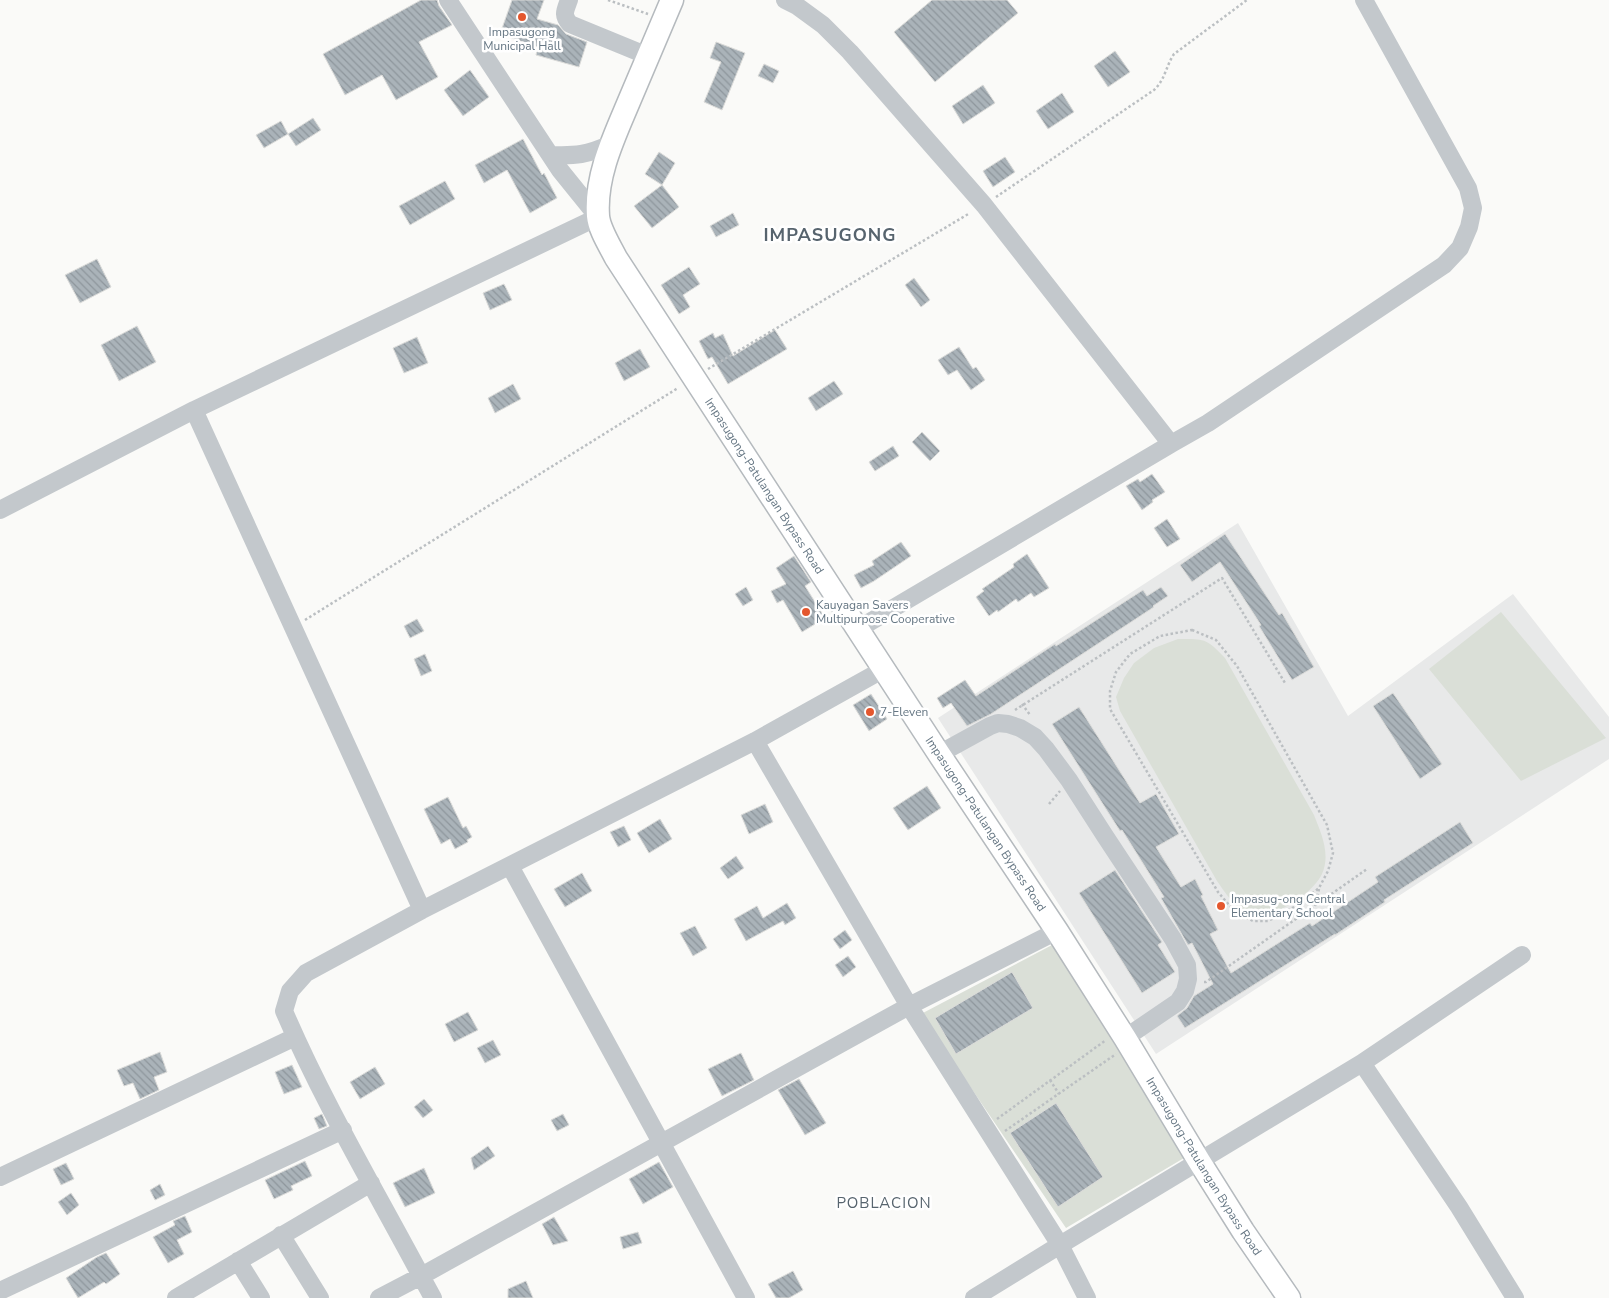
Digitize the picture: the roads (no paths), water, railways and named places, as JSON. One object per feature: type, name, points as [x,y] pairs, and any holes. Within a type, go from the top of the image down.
[{"type":"main road","name":"Impasugong-Patulangan Bypass Road","points":[[668,10],[611,144],[604,167],[599,191],[598,217],[606,238],[616,258],[939,754],[1057,931],[1243,1231],[1289,1298]]},
{"type":"street","points":[[0,510],[194,410],[598,217],[570,184],[448,0]]},
{"type":"street","points":[[568,0],[565,18],[570,24],[648,56]]},
{"type":"street","points":[[786,0],[822,25],[850,52],[984,205],[1171,444]]},
{"type":"street","points":[[858,629],[1208,423],[1444,265],[1460,248],[1469,227],[1473,208],[1468,188],[1364,0]]},
{"type":"street","points":[[550,155],[580,155],[611,144]]},
{"type":"street","points":[[194,410],[422,910]]},
{"type":"street","points":[[433,1298],[342,1130],[295,1037],[284,1011],[290,991],[306,973],[422,910],[755,741],[884,669]]},
{"type":"street","points":[[939,754],[990,726],[998,724],[1014,726],[1035,737],[1069,780],[1174,939],[1187,965],[1188,979],[1185,990],[1178,1002],[1125,1038]]},
{"type":"street","points":[[755,741],[909,1006],[1060,1245],[1087,1298]]},
{"type":"street","points":[[510,866],[746,1298]]},
{"type":"street","points":[[380,1298],[909,1006],[1057,931]]},
{"type":"street","points":[[974,1298],[1362,1063],[1522,955]]},
{"type":"street","points":[[0,1177],[295,1037]]},
{"type":"street","points":[[1362,1063],[1459,1207],[1515,1298]]},
{"type":"street","points":[[0,1291],[342,1130]]},
{"type":"street","points":[[176,1298],[198,1292],[238,1260],[371,1183]]},
{"type":"street","points":[[281,1235],[320,1298]]},
{"type":"street","points":[[238,1260],[261,1298]]},
{"type":"place","name":"Impasugong Municipal Hall","points":[[522,17]]},
{"type":"place","name":"Kauyagan Savers Multipurpose Cooperative","points":[[806,612]]},
{"type":"place","name":"7-Eleven","points":[[870,712]]},
{"type":"place","name":"Impasug-ong Central Elementary School","points":[[1221,906]]},
{"type":"district","name":"IMPASUGONG","points":[[830,235]]},
{"type":"district","name":"POBLACION","points":[[884,1203]]}]
